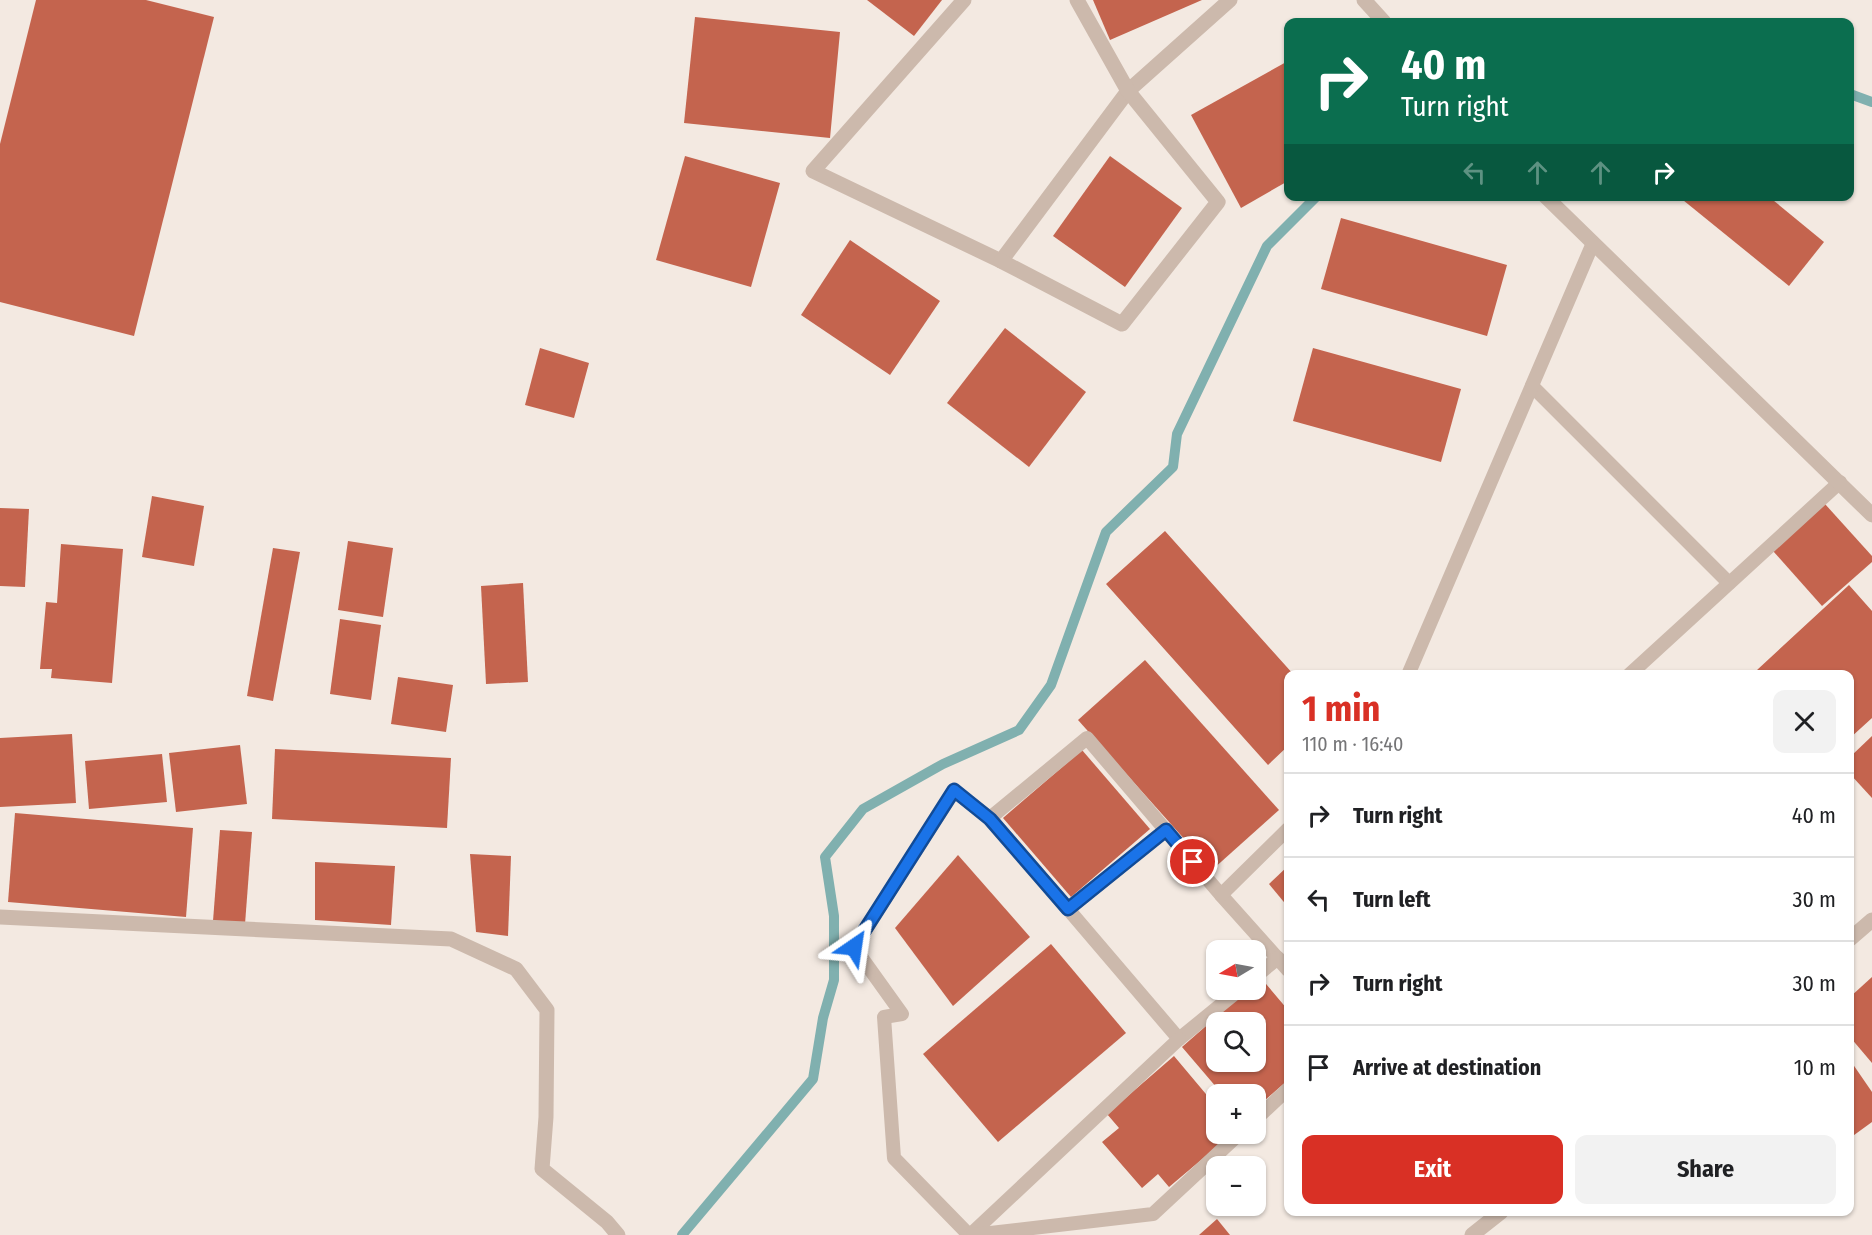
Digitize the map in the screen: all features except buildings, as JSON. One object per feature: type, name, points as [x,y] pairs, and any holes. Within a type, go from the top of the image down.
[{"type":"street","points":[[964,0],[813,171],[1001,261],[1122,324],[1218,202],[1128,91],[1077,0]]},
{"type":"street","points":[[1001,261],[1128,91],[1230,0]]},
{"type":"street","points":[[1364,0],[1380,18]]},
{"type":"street","points":[[1550,201],[1872,515]]},
{"type":"street","points":[[0,917],[451,939],[516,969],[547,1010],[546,1117],[542,1169],[607,1222],[618,1235]]},
{"type":"street","points":[[1854,936],[1872,920]]},
{"type":"street","points":[[1472,1235],[1496,1216]]},
{"type":"lane","points":[[1410,670],[1593,243]]},
{"type":"lane","points":[[1532,386],[1729,583]]},
{"type":"lane","points":[[1634,670],[1840,482]]},
{"type":"lane","points":[[990,819],[1087,738],[1284,965]]},
{"type":"lane","points":[[971,1235],[894,1158],[884,1017],[902,1014],[854,947],[954,790],[990,819],[1179,1039]]},
{"type":"lane","points":[[1068,909],[1166,830]]},
{"type":"lane","points":[[1221,895],[1284,833]]},
{"type":"lane","points":[[1266,968],[1278,958]]},
{"type":"lane","points":[[971,1235],[1179,1039],[1227,1000]]},
{"type":"lane","points":[[1266,1110],[1284,1093]]},
{"type":"lane","points":[[971,1235],[1153,1214],[1228,1144]]},
{"type":"waterway","points":[[1854,95],[1872,102]]},
{"type":"waterway","points":[[682,1235],[813,1079],[823,1018],[834,980],[834,916],[825,857],[863,809],[943,764],[1019,730],[1051,685],[1106,532],[1173,467],[1177,434],[1267,246],[1312,201]]},
{"type":"route","points":[[854,947],[954,790],[990,819],[1068,909],[1166,830],[1193,862]]}]
